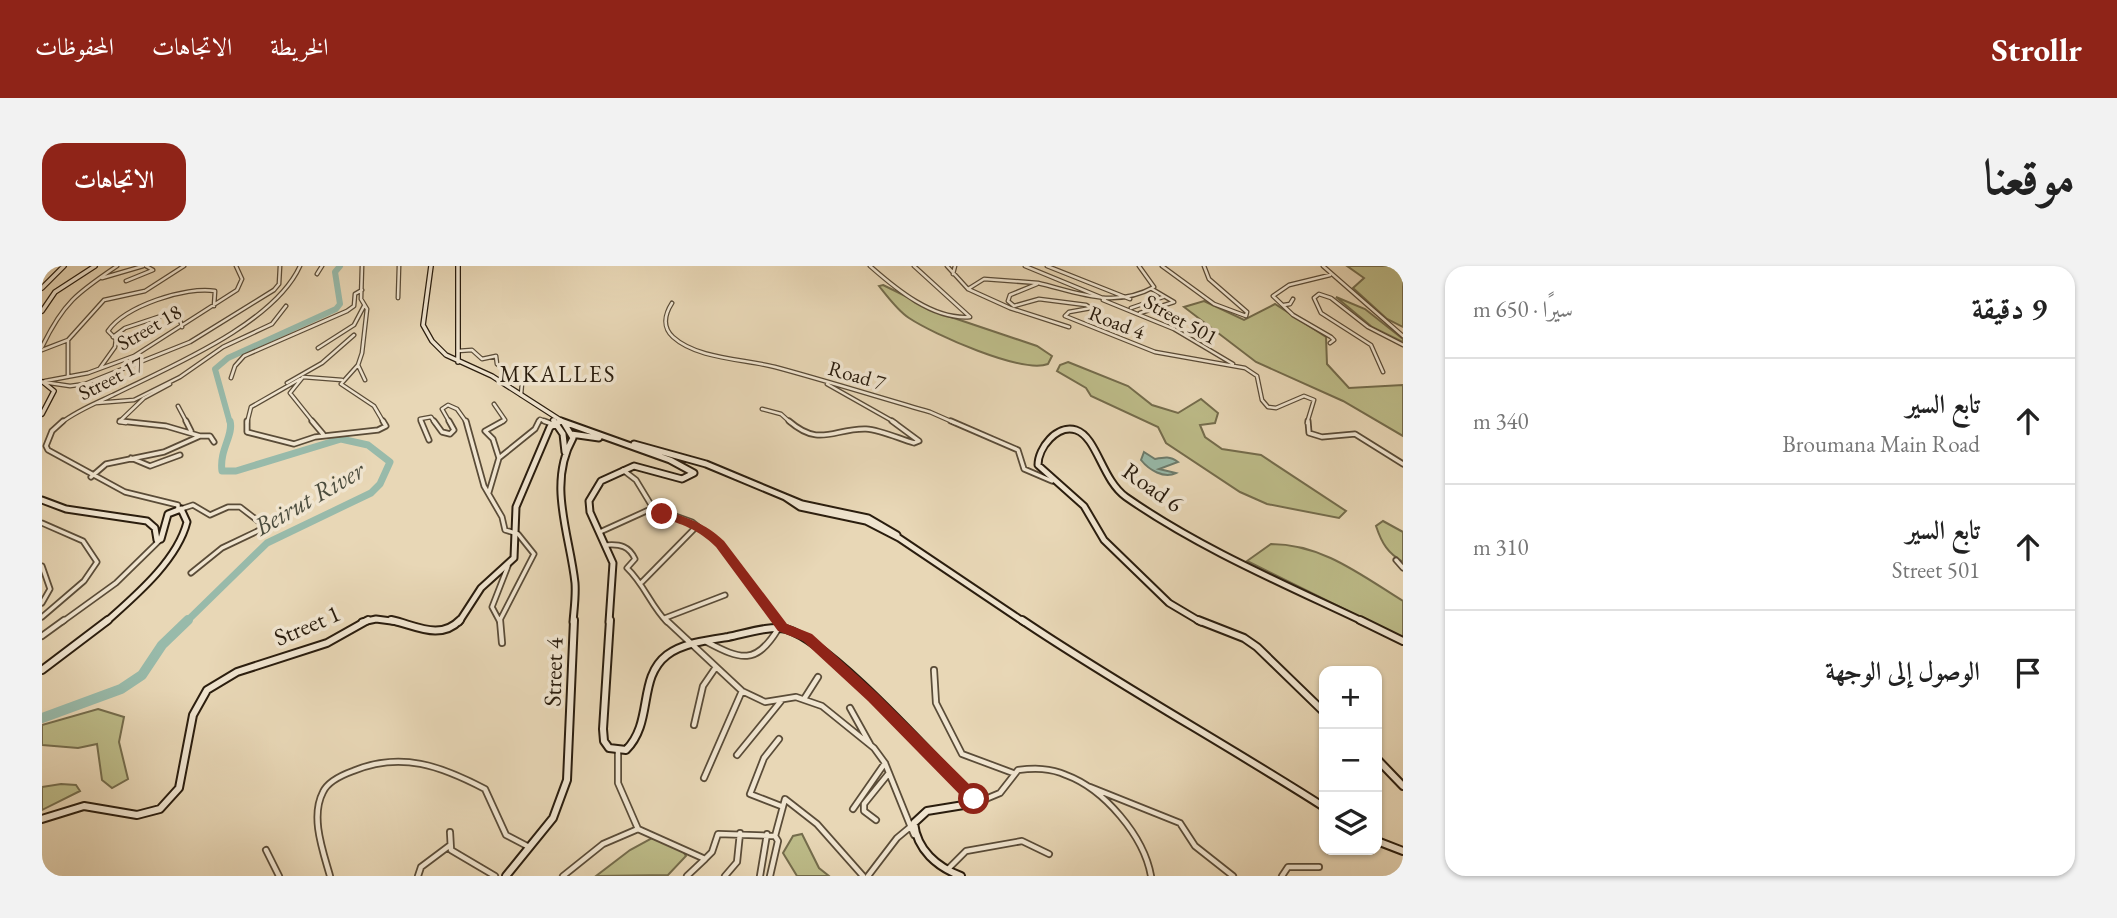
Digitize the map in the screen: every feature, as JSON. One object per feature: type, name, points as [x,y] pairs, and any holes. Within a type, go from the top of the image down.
[{"type":"main road","points":[[458,362],[492,376],[521,395]]},
{"type":"main road","points":[[556,422],[573,435]]},
{"type":"main road","points":[[560,429],[573,435],[610,439]]},
{"type":"main road","points":[[565,452],[573,435]]},
{"type":"street","points":[[42,288],[64,266]]},
{"type":"street","points":[[42,311],[55,292],[95,266]]},
{"type":"street","points":[[42,348],[69,300],[117,266]]},
{"type":"street","points":[[100,278],[127,273],[144,266],[153,270],[126,281]]},
{"type":"street","name":"Street 18","points":[[68,340],[104,300],[145,291],[184,266]]},
{"type":"street","name":"Street 18","points":[[42,381],[99,369],[134,356],[183,327],[240,286],[242,279],[236,266]]},
{"type":"street","points":[[42,381],[70,386],[85,384],[190,342],[275,290],[279,284],[281,266]]},
{"type":"street","name":"Street 17","points":[[191,573],[224,547],[266,527],[253,514],[235,505],[228,505],[210,515],[193,505],[180,509],[178,505],[164,504],[120,491],[90,477],[46,446],[59,423],[194,354],[279,299],[298,279],[300,266]]},
{"type":"street","points":[[317,274],[322,266]]},
{"type":"street","points":[[285,384],[300,379],[342,380],[358,365],[367,309],[361,298],[359,276],[362,266]]},
{"type":"street","points":[[398,298],[399,266]]},
{"type":"street","points":[[431,266],[423,325],[439,349],[458,362]]},
{"type":"street","points":[[458,266],[458,362]]},
{"type":"street","points":[[870,266],[886,282],[911,298],[955,317],[970,317],[914,266]]},
{"type":"street","points":[[947,266],[968,289],[1010,308],[1069,327]]},
{"type":"street","points":[[953,274],[955,266]]},
{"type":"street","points":[[1025,266],[1105,300]]},
{"type":"street","points":[[1047,266],[1132,300]]},
{"type":"street","points":[[1139,266],[1153,285],[1152,289]]},
{"type":"street","points":[[1162,266],[1198,294],[1238,315],[1248,315],[1209,279],[1204,266]]},
{"type":"street","points":[[1323,266],[1331,276],[1403,336]]},
{"type":"street","points":[[424,267],[430,272]]},
{"type":"street","points":[[1329,343],[1334,340],[1275,299],[1275,293],[1289,285],[1331,276]]},
{"type":"street","points":[[968,289],[984,279],[1038,283],[1105,300],[1132,300],[1152,289]]},
{"type":"street","name":"Road 4","points":[[1038,283],[1010,295],[1010,303],[1014,306],[1035,299],[1089,306],[1090,309],[1069,312],[1065,316],[1081,325],[1147,350],[1243,368]]},
{"type":"street","points":[[99,369],[116,347],[108,331],[120,315],[197,288],[215,290],[214,306]]},
{"type":"street","points":[[1139,313],[1173,302],[1152,289]]},
{"type":"street","points":[[231,378],[235,366],[244,356],[347,311],[354,306],[355,294],[362,290]]},
{"type":"street","points":[[1383,372],[1375,349],[1366,339],[1322,313],[1315,305],[1314,298],[1319,294],[1331,298],[1368,327],[1403,345]]},
{"type":"street","points":[[1129,309],[1165,296]]},
{"type":"street","points":[[1283,305],[1290,304],[1293,299]]},
{"type":"street","points":[[1050,300],[1082,302]]},
{"type":"street","name":"Street 501","points":[[1105,300],[1174,329],[1220,359],[1243,368]]},
{"type":"street","name":"Road 7","points":[[672,303],[666,312],[666,327],[672,336],[689,348],[774,367],[909,405],[979,431],[1018,450],[1024,469],[1052,481]]},
{"type":"street","points":[[200,436],[191,431],[119,422],[144,398],[223,347],[270,326],[280,317],[286,306]]},
{"type":"street","points":[[318,348],[354,326],[364,306]]},
{"type":"street","points":[[113,337],[125,328],[173,312],[179,316],[183,327]]},
{"type":"street","points":[[342,380],[342,386],[374,407],[386,426],[378,430],[324,436],[294,444],[247,432],[249,410],[293,375],[328,359],[338,345],[354,335]]},
{"type":"street","points":[[42,348],[68,340],[68,376]]},
{"type":"street","points":[[458,351],[472,350],[482,359],[494,356],[498,358],[497,364],[522,383],[521,395],[556,422],[565,452]]},
{"type":"street","points":[[358,365],[365,380]]},
{"type":"street","points":[[1243,368],[1258,378],[1262,400],[1268,407],[1276,408],[1304,396],[1314,400],[1315,404],[1306,425],[1309,433],[1322,437],[1342,433],[1358,435],[1403,464]]},
{"type":"street","points":[[94,404],[134,400],[177,378]]},
{"type":"street","points":[[300,379],[291,396],[324,436]]},
{"type":"street","points":[[42,381],[54,391],[42,414]]},
{"type":"street","points":[[762,409],[781,414],[796,427],[826,438],[863,429],[914,443],[919,441],[913,432],[847,399],[825,383]]},
{"type":"street","points":[[489,492],[499,458],[493,439],[485,431],[505,420],[494,404]]},
{"type":"street","points":[[178,406],[191,431]]},
{"type":"street","points":[[429,440],[420,419],[431,417],[442,432],[450,434],[454,430],[442,410],[453,406],[471,429],[483,484],[498,506],[505,531],[513,532],[525,541],[535,555],[500,620],[502,643]]},
{"type":"street","points":[[499,458],[535,429],[540,419],[628,444],[694,473],[682,479],[642,466],[622,470],[601,481],[591,494],[590,512],[613,563],[604,741],[618,751],[626,750],[641,736],[652,671],[669,654],[694,645],[780,628],[808,638],[873,697],[966,789],[976,803]]},
{"type":"street","points":[[500,620],[492,612],[493,603],[514,555],[513,532],[519,496],[547,432],[556,422]]},
{"type":"street","name":"Road 6","points":[[1319,707],[1257,647],[1244,638],[1210,627],[1169,603],[1104,540],[1084,506],[1052,481],[1038,465],[1038,454],[1060,431],[1068,428],[1077,430],[1090,439],[1108,482],[1123,495],[1217,550],[1403,641]]},
{"type":"street","points":[[547,432],[560,429]]},
{"type":"street","points":[[90,477],[101,466],[170,450],[200,436],[210,436],[214,442]]},
{"type":"street","points":[[569,444],[598,438]]},
{"type":"street","points":[[628,444],[640,444],[706,464],[785,497],[800,507],[866,521],[899,538],[1108,678],[1242,754],[1319,804]]},
{"type":"street","name":"Street 4","points":[[506,876],[561,803],[569,757],[575,586],[559,499],[559,478],[565,452]]},
{"type":"street","points":[[131,458],[152,468],[180,455]]},
{"type":"street","points":[[622,470],[636,480],[653,509],[698,525],[720,544],[780,628]]},
{"type":"street","points":[[42,500],[66,509],[148,522],[155,528],[159,540]]},
{"type":"street","points":[[42,636],[100,596],[155,547],[170,509],[164,504]]},
{"type":"street","points":[[42,670],[121,607],[150,577],[185,530],[187,522],[180,509],[166,516]]},
{"type":"street","points":[[600,532],[653,509]]},
{"type":"street","points":[[42,523],[88,545],[95,552],[97,562],[84,581],[42,617]]},
{"type":"street","points":[[642,582],[698,525]]},
{"type":"street","points":[[607,545],[629,549],[635,559],[627,568],[642,582],[648,597],[665,618],[742,691],[765,702],[804,699],[829,710],[874,748]]},
{"type":"street","points":[[1396,559],[1403,568]]},
{"type":"street","name":"Street 1","points":[[42,820],[89,805],[131,814],[156,812],[178,789],[198,702],[212,687],[248,669],[323,645],[368,620],[378,619],[446,632],[458,624],[481,589],[509,564]]},
{"type":"street","points":[[42,603],[52,589],[43,570]]},
{"type":"street","points":[[665,618],[725,596]]},
{"type":"street","points":[[707,642],[734,655],[756,656],[770,645],[780,628]]},
{"type":"street","points":[[694,725],[703,686],[716,667]]},
{"type":"street","points":[[934,670],[936,703],[962,754],[1013,774]]},
{"type":"street","points":[[804,699],[818,677]]},
{"type":"street","points":[[704,778],[742,691]]},
{"type":"street","points":[[737,755],[782,700]]},
{"type":"street","points":[[850,708],[885,763],[909,828],[949,873],[961,876]]},
{"type":"street","points":[[779,739],[764,758],[750,794],[781,806]]},
{"type":"street","points":[[618,751],[618,783],[638,829],[705,859]]},
{"type":"street","points":[[330,876],[318,840],[321,793],[334,780],[362,766],[400,758],[410,759],[485,789],[506,835],[529,846]]},
{"type":"street","points":[[853,809],[885,763]]},
{"type":"street","points":[[1382,764],[1403,786]]},
{"type":"street","points":[[916,837],[914,823],[919,815],[936,809],[976,803],[1000,793],[1013,774],[1022,769],[1052,770],[1180,823],[1195,846],[1233,876]]},
{"type":"street","points":[[876,820],[864,811],[864,804],[889,772]]},
{"type":"street","points":[[1088,786],[1127,827],[1147,859],[1151,876]]},
{"type":"street","points":[[770,876],[778,841],[775,836],[784,800],[790,801],[819,826],[838,852],[865,876],[909,828]]},
{"type":"street","points":[[563,876],[603,844],[638,829]]},
{"type":"street","points":[[450,832],[449,846],[457,855],[495,876]]},
{"type":"street","points":[[687,876],[715,848],[718,834],[775,836]]},
{"type":"street","points":[[725,876],[737,862],[740,834]]},
{"type":"street","points":[[760,876],[767,834]]},
{"type":"street","points":[[949,873],[962,853],[983,848],[1026,842],[1041,853],[1049,854]]},
{"type":"street","points":[[1382,843],[1403,851]]},
{"type":"street","points":[[418,876],[421,867],[449,846]]},
{"type":"street","points":[[267,850],[279,876]]},
{"type":"street","points":[[1282,876],[1288,867],[1319,867]]},
{"type":"shaded area","points":[[1347,266],[1403,266],[1403,327],[1387,319],[1353,288],[1364,278]]},
{"type":"shaded area","points":[[883,285],[942,314],[1037,346],[1052,356],[1048,364],[1036,366],[978,351],[905,315],[879,286]]},
{"type":"shaded area","points":[[1336,297],[1365,309],[1403,339],[1403,342],[1372,327]]},
{"type":"shaded area","points":[[1204,301],[1244,320],[1275,304],[1326,337],[1327,364],[1349,388],[1403,385],[1403,436],[1343,401],[1256,362],[1184,307]]},
{"type":"shaded area","points":[[1068,362],[1128,386],[1152,405],[1178,413],[1201,399],[1218,413],[1215,423],[1200,425],[1205,437],[1222,449],[1261,455],[1346,511],[1339,518],[1267,504],[1240,492],[1166,443],[1158,427],[1091,396],[1086,388],[1057,371],[1060,365]]},
{"type":"shaded area","points":[[1144,452],[1155,459],[1175,460],[1178,462],[1159,469],[1176,473],[1167,475],[1152,470],[1141,460]]},
{"type":"shaded area","points":[[1383,521],[1403,532],[1403,562],[1389,551],[1381,538],[1376,526]]},
{"type":"shaded area","points":[[1271,544],[1290,545],[1324,555],[1403,601],[1403,638],[1247,561]]},
{"type":"shaded area","points":[[98,709],[124,717],[119,742],[128,779],[112,788],[102,780],[97,744],[78,748],[42,745],[42,725]]},
{"type":"shaded area","points":[[76,785],[80,791],[42,810],[42,787]]},
{"type":"shaded area","points":[[802,834],[819,868],[829,876],[797,876],[783,853],[793,836]]},
{"type":"shaded area","points":[[652,838],[682,850],[686,856],[668,875],[596,876],[630,850]]},
{"type":"waterway","name":"Beirut River","points":[[230,423],[215,369],[228,358],[336,309],[340,304],[335,272],[340,266]]},
{"type":"waterway","name":"Beirut River","points":[[186,622],[267,543],[371,493],[380,484],[390,462],[368,445],[341,439],[236,471],[222,471],[230,421]]},
{"type":"waterway","name":"Beirut River","points":[[42,718],[121,689],[142,675],[162,645],[188,620]]},
{"type":"district","name":"MKALLES","points":[[558,374]]},
{"type":"route","points":[[662,514],[692,522],[708,533],[720,544],[783,628],[795,630],[808,638],[873,697],[974,799]]}]
